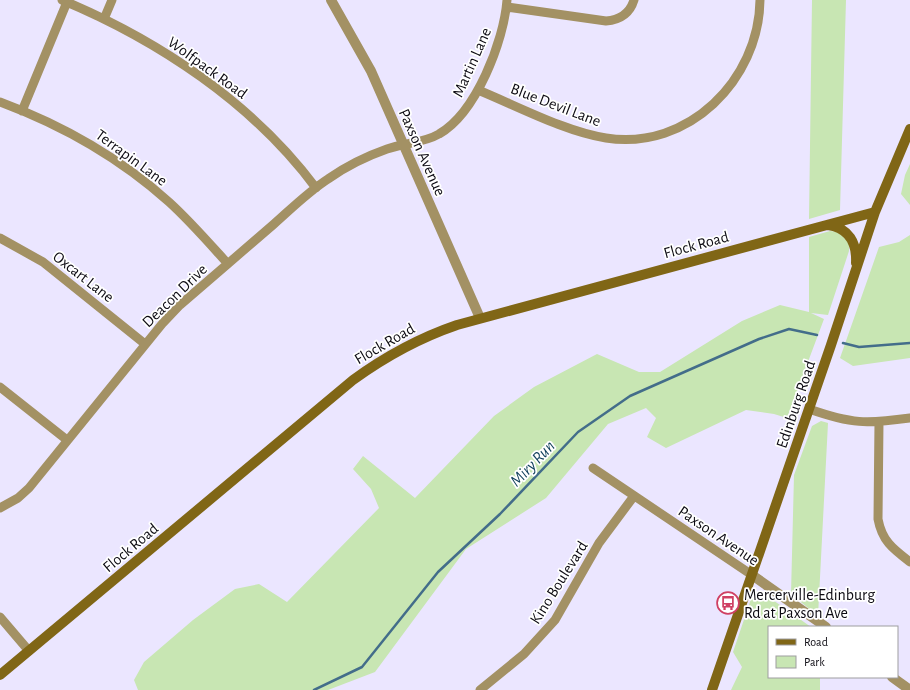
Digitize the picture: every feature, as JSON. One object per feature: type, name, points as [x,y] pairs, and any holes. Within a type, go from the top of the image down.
[{"type":"main road","name":"Edinburg Road","points":[[712,690],[810,409],[875,212],[910,129]]},
{"type":"main road","name":"Flock Road","points":[[0,675],[369,368],[393,352],[432,334],[480,318],[875,212]]},
{"type":"main road","points":[[826,225],[836,226],[849,234],[853,242],[856,255],[855,270]]},
{"type":"street","points":[[104,20],[112,0]]},
{"type":"street","name":"Paxson Avenue","points":[[332,0],[371,71],[480,318]]},
{"type":"street","points":[[507,4],[606,21],[620,18],[626,14],[634,0]]},
{"type":"street","name":"Blue Devil Lane","points":[[478,90],[591,135],[621,140],[636,139],[666,133],[696,118],[710,108],[730,86],[753,46],[759,17],[760,0]]},
{"type":"street","points":[[22,111],[64,1]]},
{"type":"street","name":"Wolfpack Road","points":[[64,1],[104,20],[167,54],[219,91],[266,133],[316,188]]},
{"type":"street","name":"Martin Lane","points":[[404,145],[439,134],[450,127],[469,107],[500,39],[507,4]]},
{"type":"street","name":"Terrapin Lane","points":[[0,102],[63,129],[93,146],[132,172],[174,207],[228,264]]},
{"type":"street","name":"Deacon Drive","points":[[0,508],[18,498],[29,488],[145,344],[180,305],[316,188],[345,169],[387,149],[404,145]]},
{"type":"street","name":"Oxcart Lane","points":[[0,238],[43,262],[145,344]]},
{"type":"street","points":[[0,387],[67,440]]},
{"type":"street","points":[[810,409],[852,422],[879,422],[910,418]]},
{"type":"street","points":[[879,422],[878,519],[881,532],[893,548],[910,562]]},
{"type":"street","name":"Paxson Avenue","points":[[593,468],[752,575],[825,626]]},
{"type":"street","name":"Kino Boulevard","points":[[480,690],[492,687],[555,620],[599,543],[634,496]]},
{"type":"street","points":[[0,617],[29,651]]},
{"type":"street","points":[[893,678],[910,690]]},
{"type":"green space","points":[[812,0],[846,0],[840,210],[809,219]]},
{"type":"green space","points":[[910,164],[910,205],[901,194],[905,175]]},
{"type":"green space","points":[[830,231],[839,232],[849,243],[849,251],[828,315],[811,313],[824,319],[787,418],[774,414],[746,410],[666,448],[647,437],[656,418],[646,408],[608,424],[546,498],[466,549],[375,672],[328,690],[138,690],[134,680],[144,662],[193,620],[235,589],[259,584],[287,602],[379,508],[371,489],[353,469],[363,456],[415,498],[494,416],[534,387],[597,354],[639,372],[660,372],[742,321],[780,305],[809,312],[809,237]]},
{"type":"green space","points":[[910,235],[910,358],[853,366],[840,358],[879,247],[899,242]]},
{"type":"green space","points":[[821,421],[828,423],[818,616],[791,594],[794,475],[812,426]]},
{"type":"green space","points":[[763,593],[810,626],[768,626],[768,678],[820,678],[820,690],[731,690],[742,667],[733,652],[751,599],[756,594]]},
{"type":"waterway","name":"Miry Run","points":[[314,690],[362,667],[438,572],[500,514],[578,432],[630,396],[759,339],[789,329],[817,335]]},
{"type":"waterway","name":"Miry Run","points":[[843,343],[859,347],[910,343]]},
{"type":"place","name":"Mercerville-Edinburg Rd at Paxson Ave","points":[[728,603]]}]
